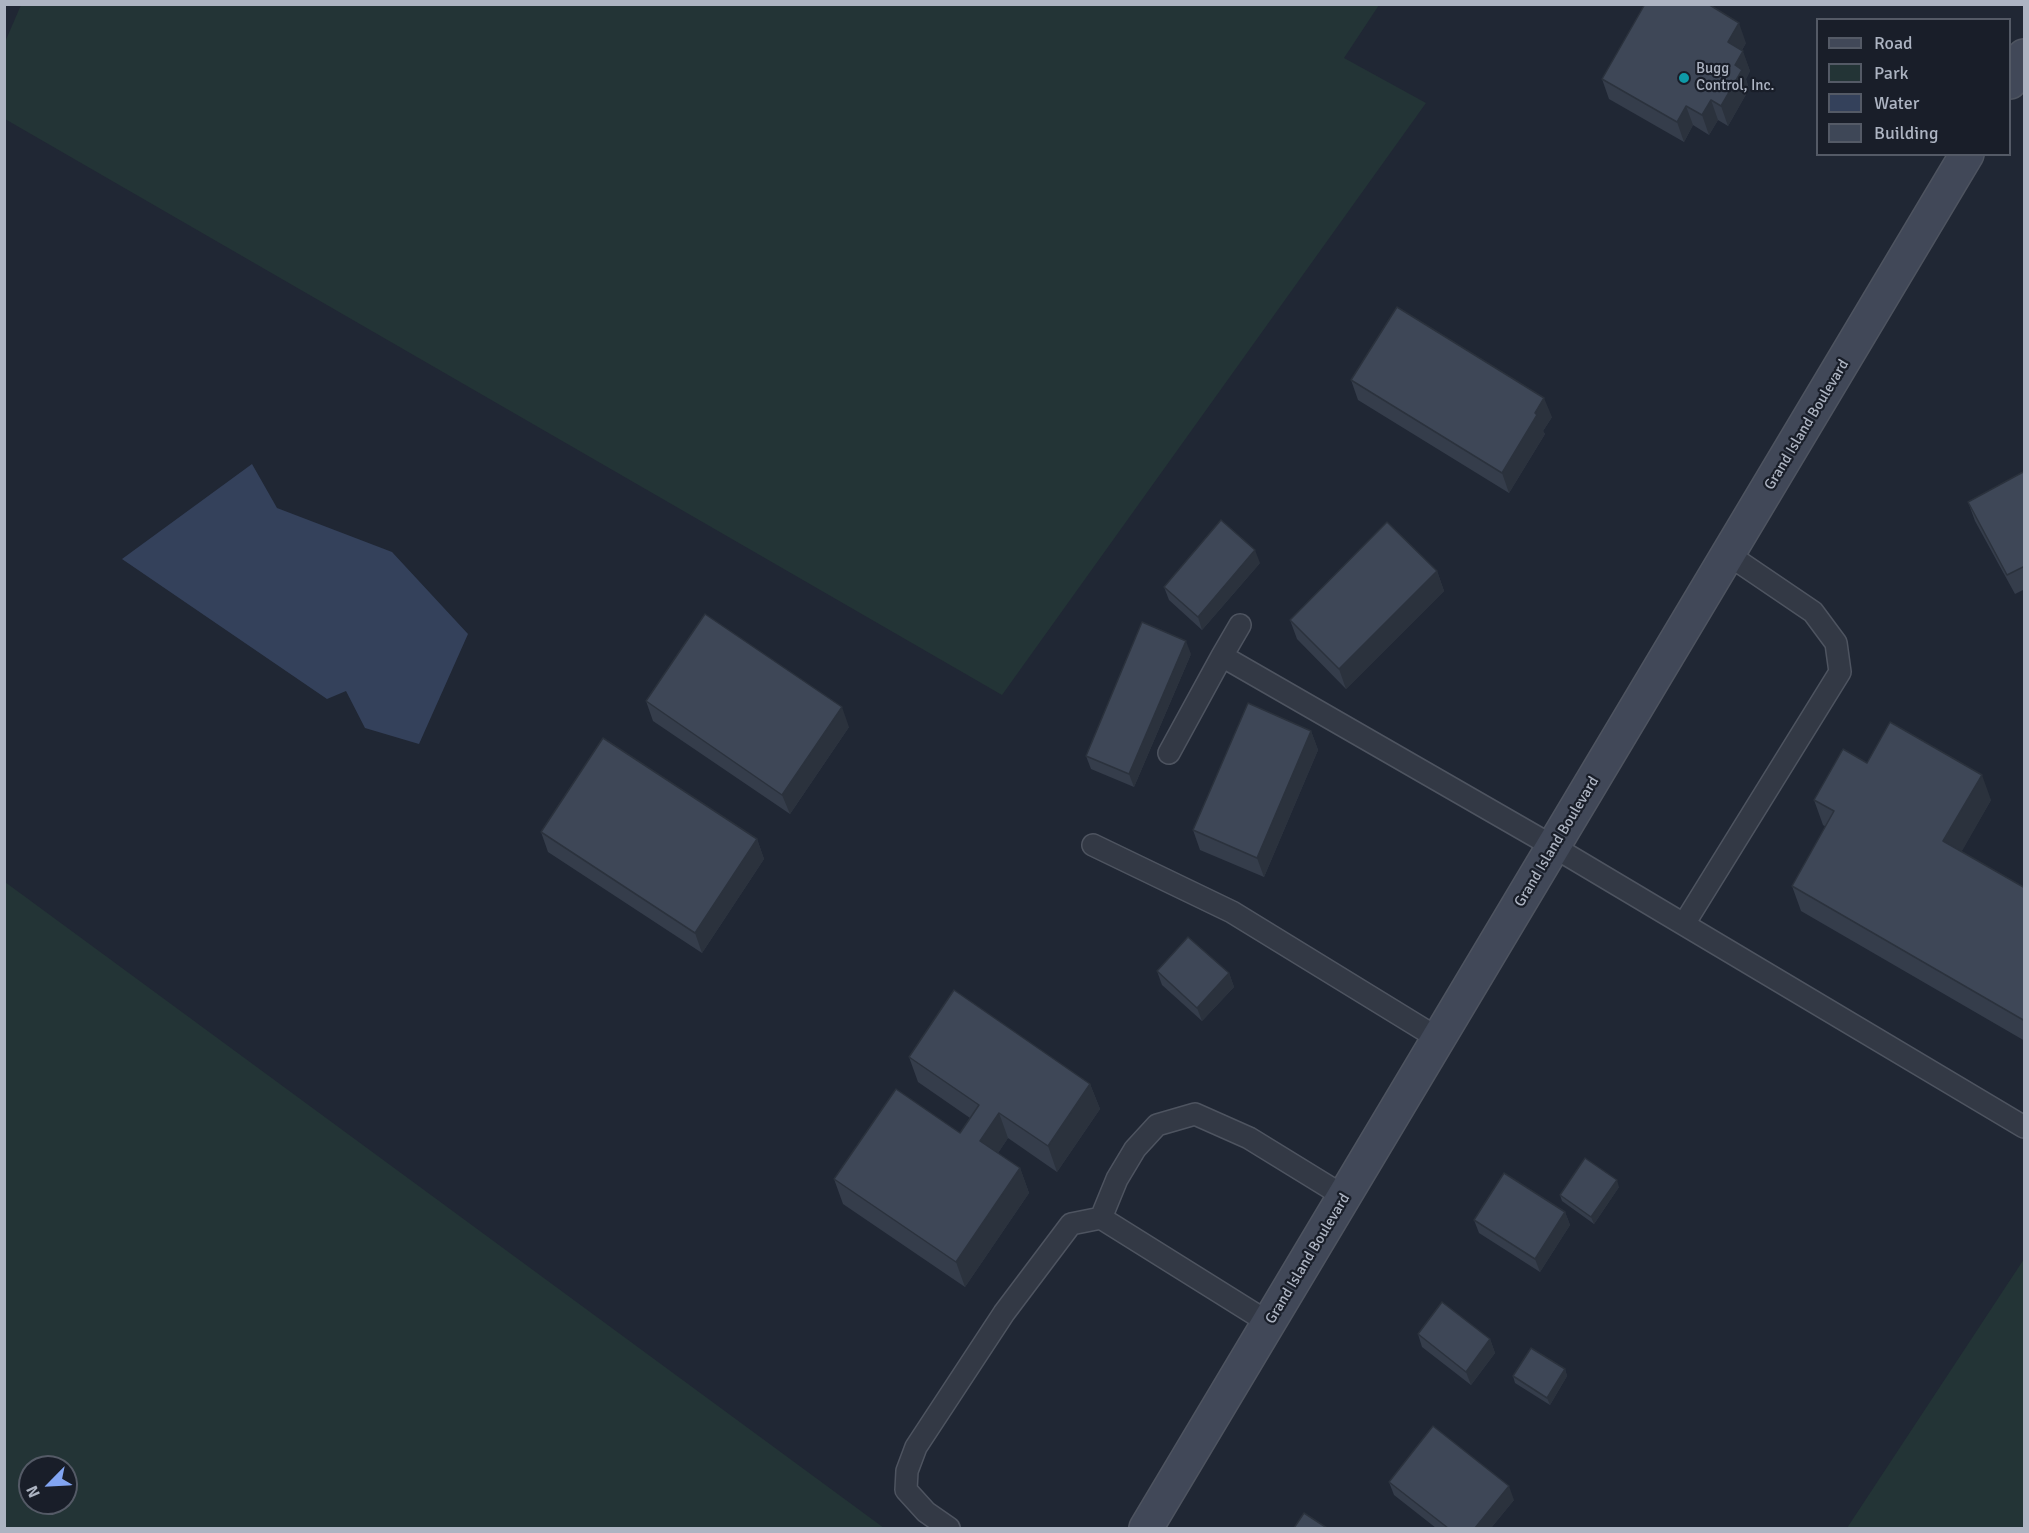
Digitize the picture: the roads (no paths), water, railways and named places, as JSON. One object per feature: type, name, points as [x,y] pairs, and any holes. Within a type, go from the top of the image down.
[{"type":"main road","points":[[2011,80],[2025,56]]},
{"type":"main road","name":"Grand Island Boulevard","points":[[1146,1528],[1966,156]]},
{"type":"lane","points":[[1684,924],[1840,672],[1836,643],[1813,612],[1729,555]]},
{"type":"lane","points":[[1169,753],[1240,625]]},
{"type":"lane","points":[[1221,656],[1554,847],[2025,1126]]},
{"type":"lane","points":[[1093,845],[1232,912],[1439,1039]]},
{"type":"lane","points":[[1101,1218],[1108,1197],[1135,1149],[1157,1125],[1195,1114],[1249,1138],[1345,1197]]},
{"type":"lane","points":[[949,1528],[926,1512],[906,1490],[907,1471],[916,1447],[1004,1313],[1071,1224],[1101,1218],[1269,1323]]},
{"type":"water","points":[[252,464],[277,508],[392,552],[468,634],[419,744],[365,728],[346,691],[327,699],[122,559]]},
{"type":"place","name":"Bugg Control, Inc.","points":[[1684,78]]}]
